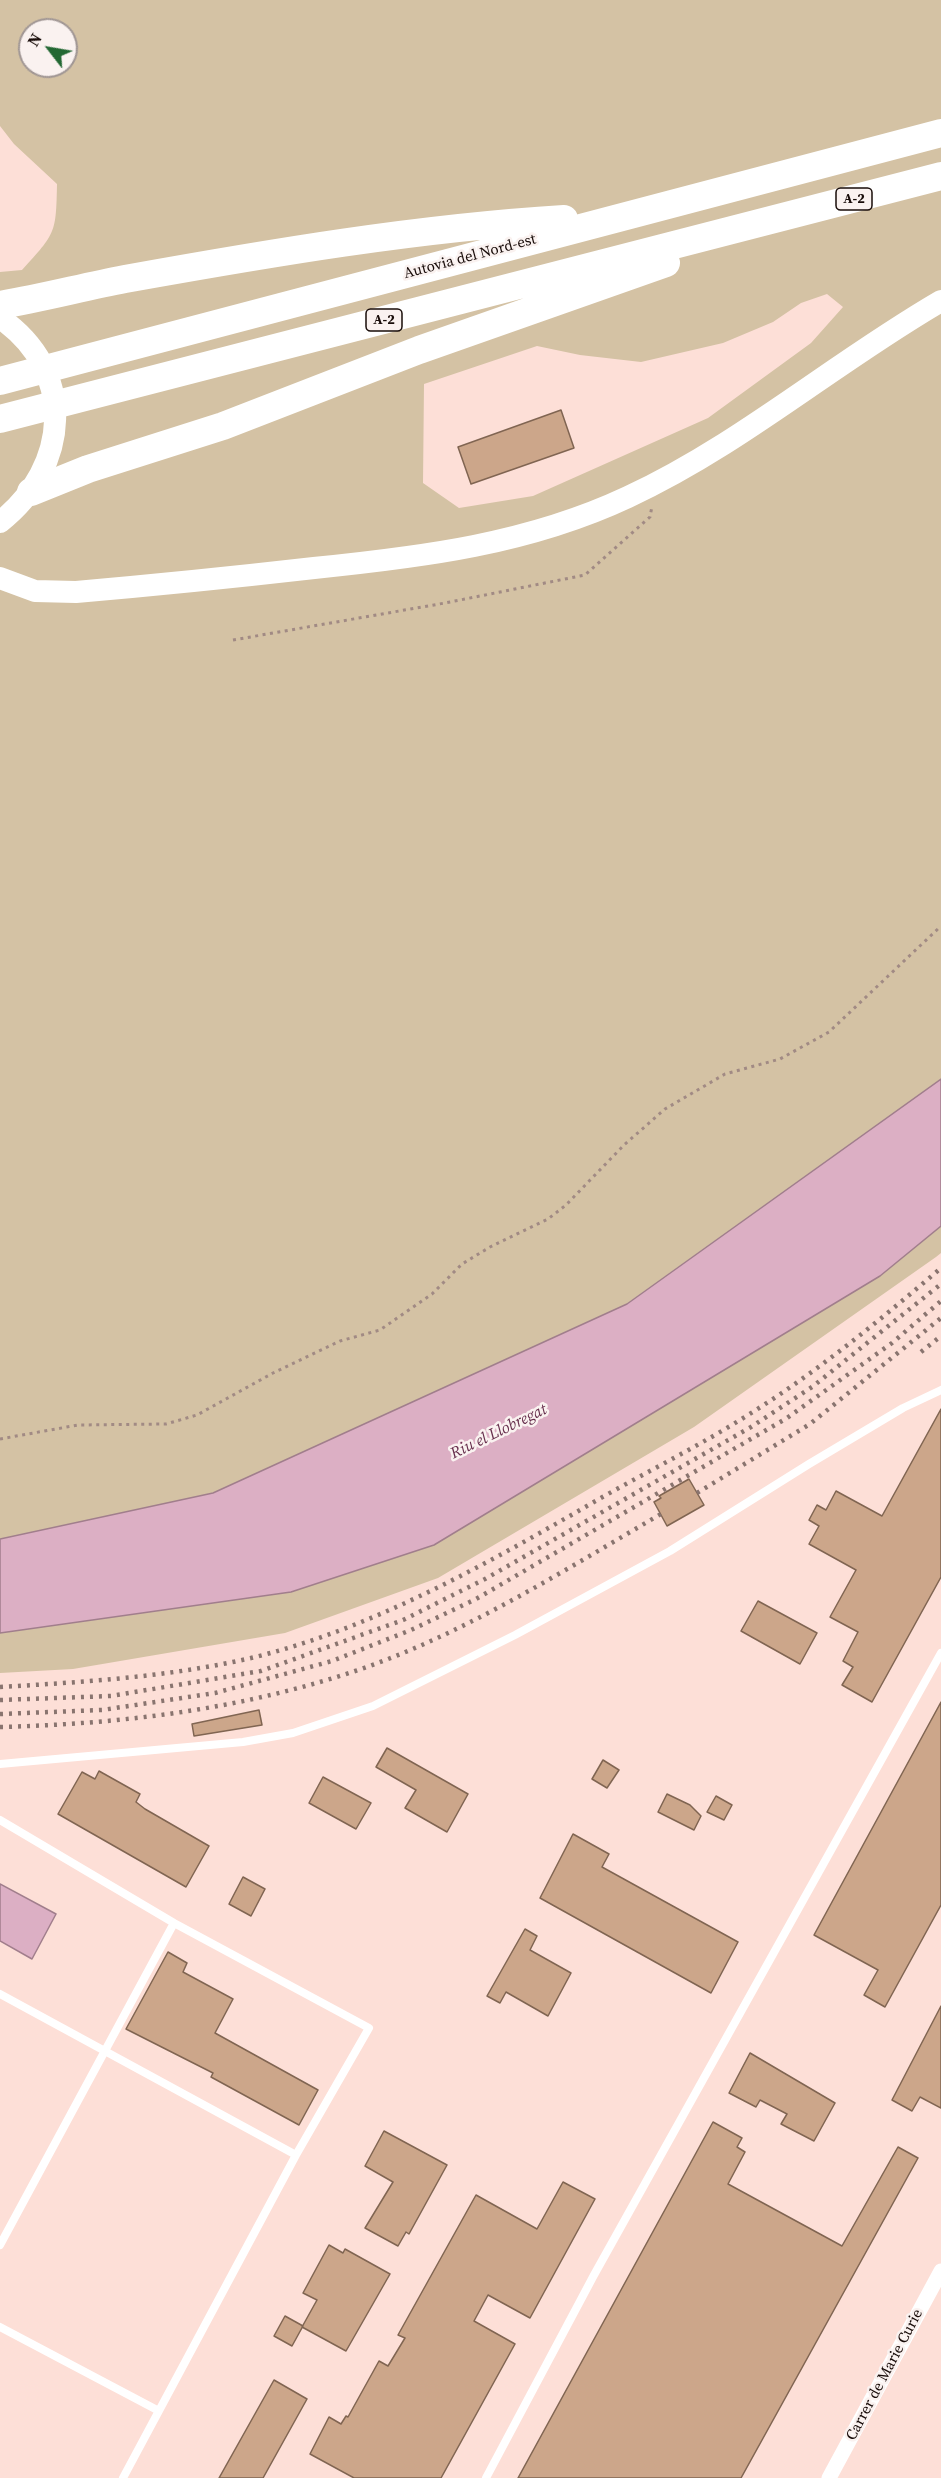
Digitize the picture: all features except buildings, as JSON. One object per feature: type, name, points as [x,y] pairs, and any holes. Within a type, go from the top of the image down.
[{"type":"highway","name":"Autovia del Nord-est","points":[[0,381],[941,133]]},
{"type":"highway","name":"A-2","points":[[0,419],[941,176]]},
{"type":"highway","points":[[0,305],[123,280],[364,240],[497,223],[627,216]]},
{"type":"highway","points":[[31,492],[88,468],[233,422],[418,350],[561,299],[636,276],[768,222]]},
{"type":"main road","points":[[3,576],[35,591],[76,592],[444,554],[548,529],[584,517],[656,484],[711,453],[887,333],[941,301]]},
{"type":"main road","points":[[0,318],[21,334],[40,360],[56,406],[51,450],[31,492],[0,522]]},
{"type":"street","name":"Carrer de Marie Curie","points":[[829,2478],[941,2271]]},
{"type":"lane","points":[[0,1764],[243,1742],[293,1732],[373,1706],[515,1635],[670,1551],[903,1408],[941,1390]]},
{"type":"lane","points":[[486,2478],[599,2265],[941,1653]]},
{"type":"lane","points":[[0,1820],[174,1923],[369,2028],[296,2154],[123,2478]]},
{"type":"lane","points":[[0,2244],[174,1923]]},
{"type":"lane","points":[[1,1997],[296,2154]]},
{"type":"lane","points":[[0,2327],[159,2411]]},
{"type":"path","points":[[233,640],[444,603],[585,575],[650,517],[656,484]]},
{"type":"path","points":[[0,1439],[78,1425],[166,1424],[197,1415],[273,1373],[340,1341],[380,1330],[432,1294],[462,1264],[548,1219],[566,1205],[624,1145],[665,1109],[725,1074],[780,1059],[829,1032],[941,926]]},
{"type":"shaded area","points":[[0,0],[941,0],[941,1079],[627,1304],[213,1493],[0,1539],[0,272],[22,270],[48,239],[56,213],[57,184],[14,144],[0,126]],"holes":[[[827,294],[843,307],[811,343],[708,418],[533,496],[459,508],[423,483],[424,384],[537,346],[580,355],[641,362],[723,343],[773,322],[801,303]]]},
{"type":"shaded area","points":[[941,1226],[941,1253],[694,1427],[438,1578],[285,1633],[73,1669],[0,1673],[0,1633],[291,1592],[434,1545],[880,1276]]},
{"type":"water","name":"Riu el Llobregat","points":[[941,1079],[941,1226],[880,1276],[434,1545],[291,1592],[0,1633],[0,1539],[213,1493],[627,1304]]},
{"type":"water","points":[[0,1884],[56,1914],[32,1959],[0,1941]]},
{"type":"railway","points":[[0,1687],[126,1678],[189,1670],[251,1658],[296,1646],[382,1613],[507,1551],[748,1415],[847,1345],[941,1268]]},
{"type":"railway","points":[[0,1700],[111,1696],[261,1671],[403,1620],[485,1579],[751,1427],[812,1387],[941,1284]]},
{"type":"railway","points":[[0,1714],[102,1710],[215,1693],[332,1661],[411,1630],[476,1599],[787,1418],[892,1343],[941,1301]]},
{"type":"railway","points":[[697,1493],[810,1424],[941,1318]]},
{"type":"railway","points":[[921,1352],[941,1336]]},
{"type":"railway","points":[[0,1727],[89,1722],[177,1713],[264,1697],[349,1673],[431,1641],[470,1622],[548,1580],[661,1514]]}]
